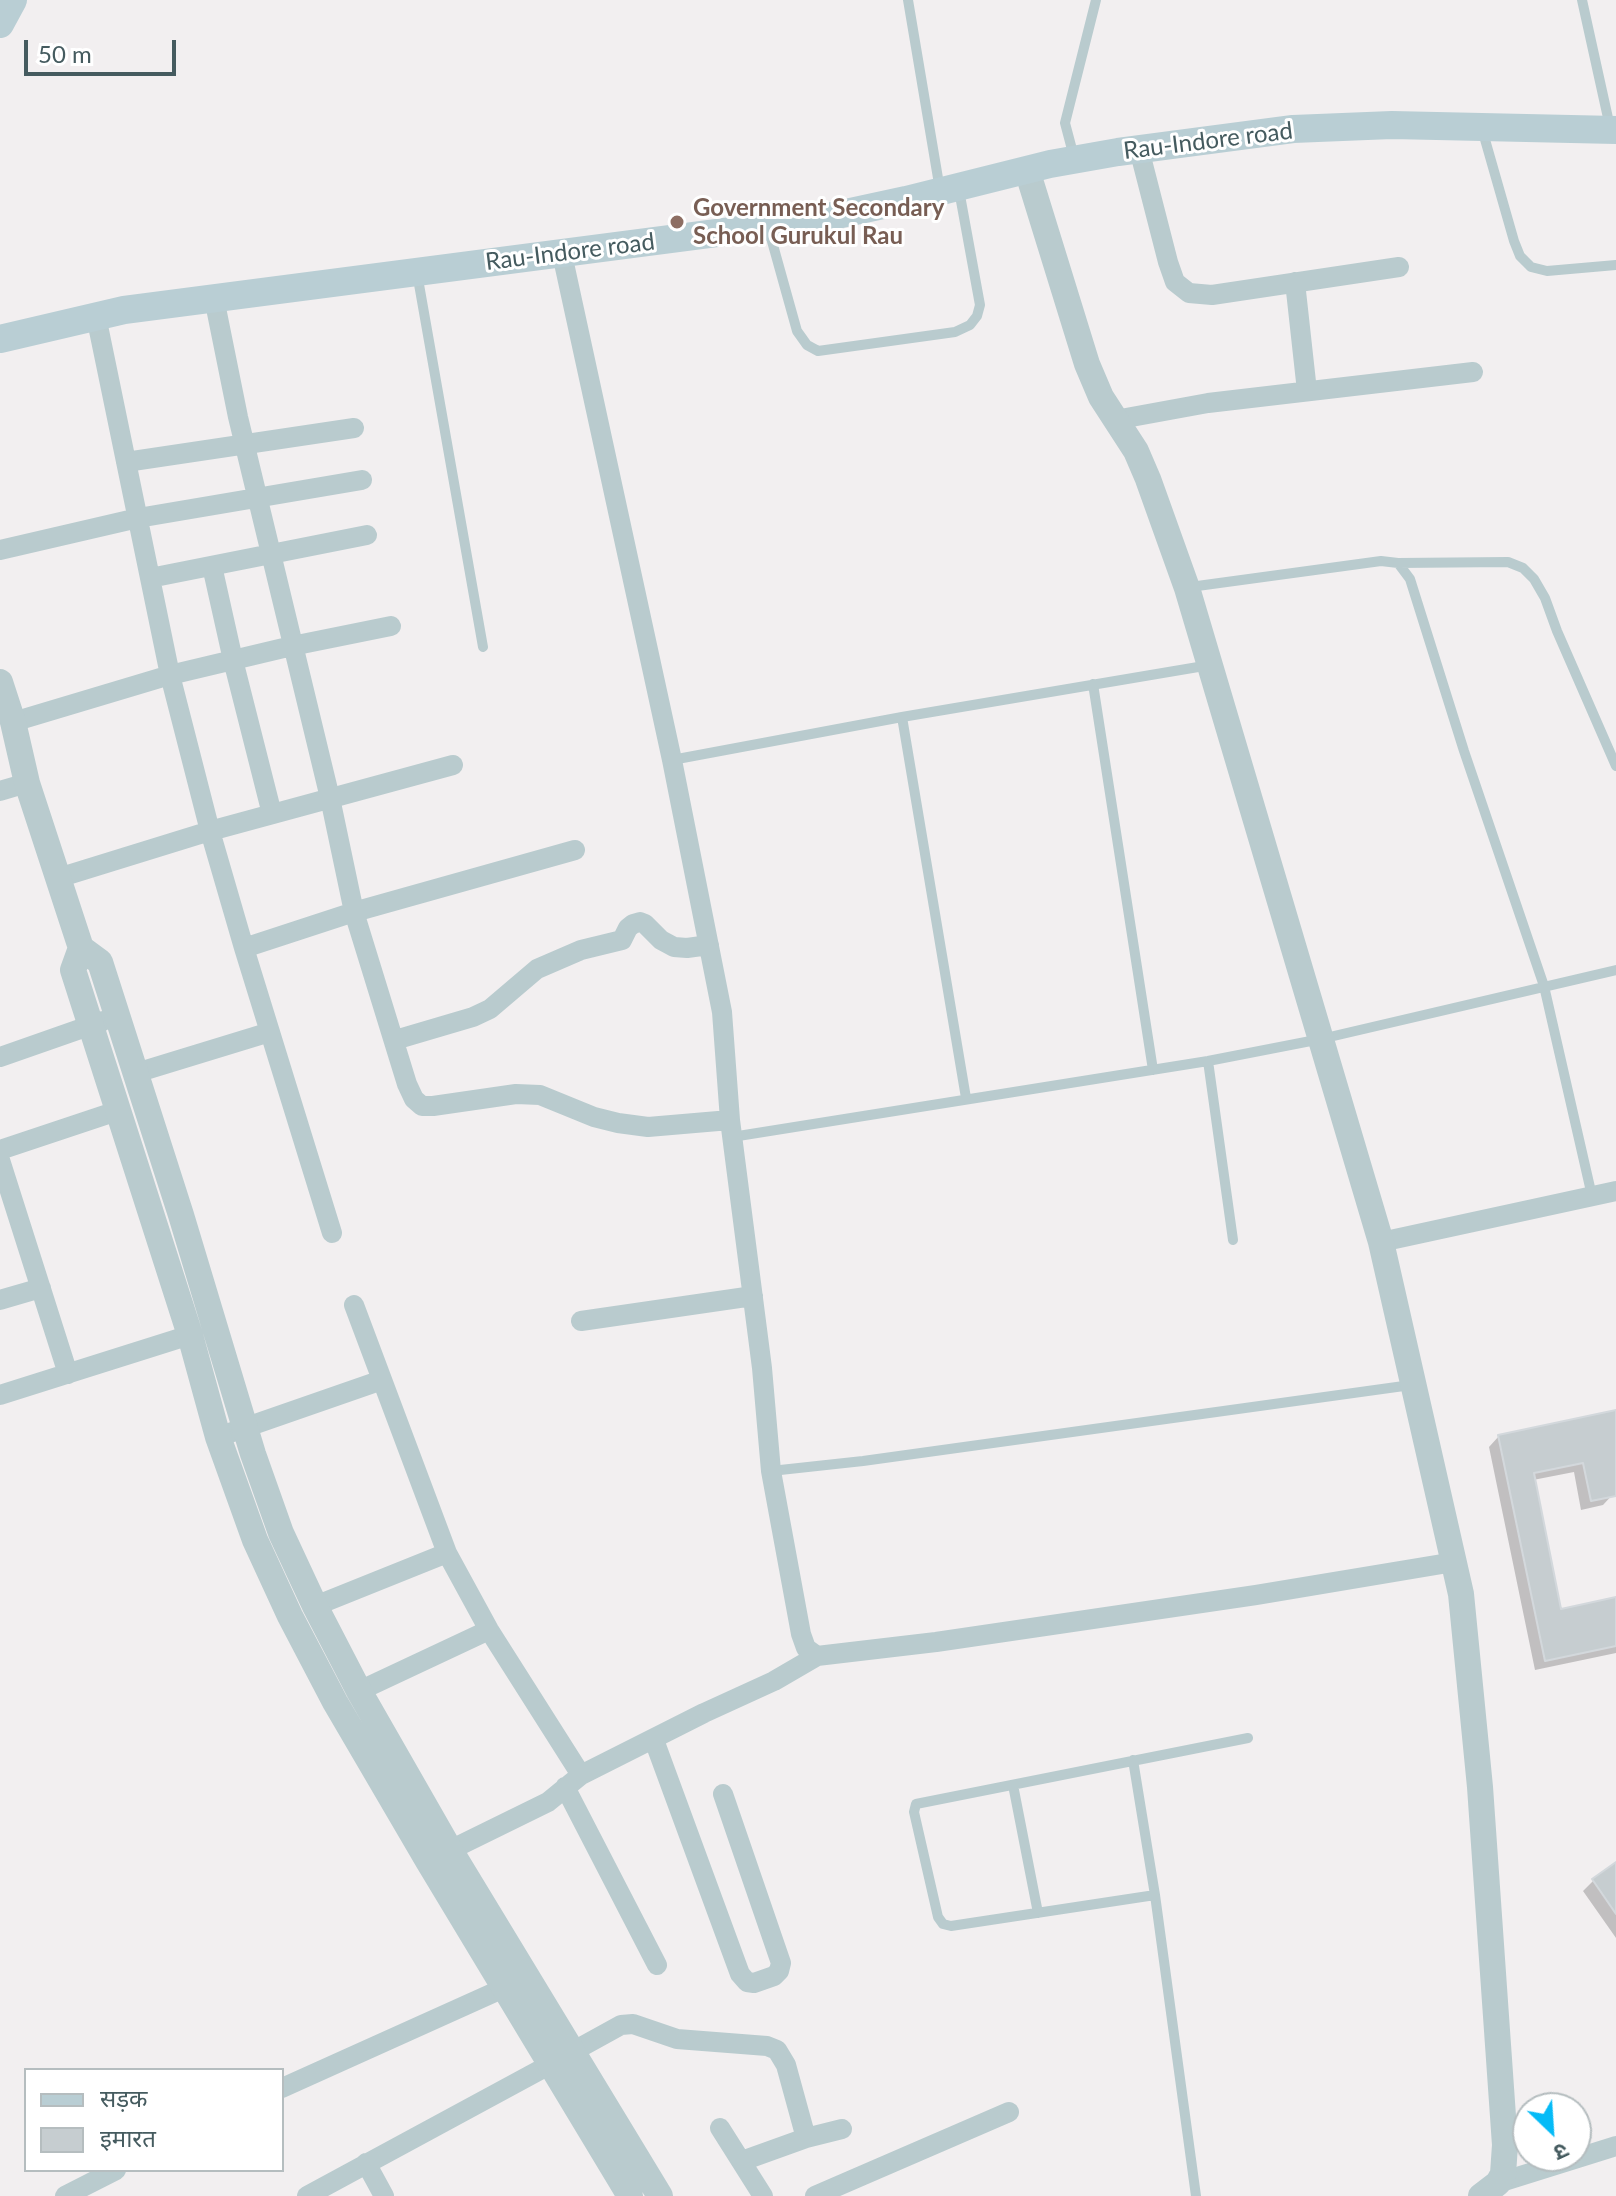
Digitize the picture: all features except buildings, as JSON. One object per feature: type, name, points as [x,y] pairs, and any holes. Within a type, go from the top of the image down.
[{"type":"main road","points":[[0,24],[13,0]]},
{"type":"main road","name":"Rau-Indore road","points":[[0,339],[124,310],[809,221],[1075,160],[1293,129],[1392,125],[1613,130]]},
{"type":"street","points":[[1139,149],[1168,262],[1175,282],[1189,293],[1212,295],[1399,267]]},
{"type":"street","points":[[1027,170],[1087,364],[1101,397],[1136,451],[1187,588],[1381,1242],[1414,1384],[1461,1594],[1482,1818],[1505,2145],[1503,2174],[1489,2190]]},
{"type":"street","points":[[562,254],[672,760],[722,1012],[731,1128],[762,1368],[771,1471],[801,1634],[806,1648],[817,1656]]},
{"type":"street","points":[[1295,282],[1307,391]]},
{"type":"street","points":[[214,298],[245,445],[330,798],[354,912],[414,1099],[422,1106],[433,1106],[516,1094],[540,1095],[594,1117],[618,1123],[648,1127],[731,1128]]},
{"type":"street","points":[[96,316],[170,675],[210,831],[332,1233]]},
{"type":"street","points":[[1115,420],[1208,403],[1473,372]]},
{"type":"street","points":[[126,462],[354,428]]},
{"type":"street","points":[[0,550],[138,518],[362,480]]},
{"type":"street","points":[[150,578],[367,535]]},
{"type":"street","points":[[212,566],[272,814]]},
{"type":"street","points":[[13,722],[170,675],[391,626]]},
{"type":"street","points":[[0,682],[27,783],[81,948],[100,962],[118,1016],[245,1428],[281,1533],[504,1988],[561,2058],[660,2196]]},
{"type":"street","points":[[58,878],[210,831],[453,765]]},
{"type":"street","points":[[0,791],[27,783]]},
{"type":"street","points":[[244,948],[354,912],[575,850]]},
{"type":"street","points":[[395,1040],[456,1023],[490,1009],[537,969],[581,950],[622,940],[633,924],[645,924],[661,940],[674,947],[709,945]]},
{"type":"street","points":[[81,948],[73,970],[190,1335],[218,1437],[255,1540],[335,1702],[439,1855],[561,2058],[630,2196]]},
{"type":"street","points":[[0,1057],[118,1016]]},
{"type":"street","points":[[136,1073],[270,1032]]},
{"type":"street","points":[[0,1150],[117,1111]]},
{"type":"street","points":[[0,1160],[68,1374]]},
{"type":"street","points":[[1381,1242],[1616,1191]]},
{"type":"street","points":[[0,1300],[41,1288]]},
{"type":"street","points":[[581,1321],[753,1296]]},
{"type":"street","points":[[354,1305],[447,1553],[573,1781],[657,1965]]},
{"type":"street","points":[[0,1395],[190,1335]]},
{"type":"street","points":[[218,1437],[382,1380]]},
{"type":"street","points":[[315,1606],[447,1553]]},
{"type":"street","points":[[439,1855],[548,1802],[573,1781],[704,1713],[774,1681],[817,1656],[967,1638],[1454,1562]]},
{"type":"street","points":[[359,1691],[489,1630]]},
{"type":"street","points":[[654,1740],[740,1974],[747,1982],[754,1983],[774,1976],[781,1963],[723,1794]]},
{"type":"street","points":[[284,2087],[504,1988]]},
{"type":"street","points":[[307,2196],[621,2025],[633,2024],[677,2039],[767,2046],[777,2050],[786,2065],[806,2138]]},
{"type":"street","points":[[815,2196],[1009,2112]]},
{"type":"street","points":[[720,2128],[763,2196]]},
{"type":"street","points":[[742,2161],[806,2138],[842,2129]]},
{"type":"street","points":[[1489,2190],[1616,2146]]},
{"type":"street","points":[[366,2163],[384,2196]]},
{"type":"street","points":[[65,2196],[112,2172]]},
{"type":"lane","points":[[768,225],[797,331],[807,345],[818,351],[955,332],[970,325],[977,316],[980,305],[949,190],[908,0]]},
{"type":"lane","points":[[1075,160],[1065,123],[1096,0]]},
{"type":"lane","points":[[1582,0],[1613,130]]},
{"type":"lane","points":[[1482,127],[1520,256],[1531,267],[1547,271],[1616,265]]},
{"type":"lane","points":[[417,271],[483,647]]},
{"type":"lane","points":[[1187,588],[1381,561],[1508,562],[1523,568],[1545,598],[1616,766]]},
{"type":"lane","points":[[1398,563],[1410,579],[1464,751],[1544,986],[1592,1196]]},
{"type":"lane","points":[[672,760],[1210,665]]},
{"type":"lane","points":[[1093,684],[1153,1070]]},
{"type":"lane","points":[[902,717],[966,1098]]},
{"type":"lane","points":[[731,1128],[966,1098],[1208,1061],[1321,1039],[1616,970]]},
{"type":"lane","points":[[1208,1061],[1233,1240]]},
{"type":"lane","points":[[771,1471],[863,1461],[1414,1384]]},
{"type":"lane","points":[[1155,1895],[951,1926],[943,1924],[938,1917],[914,1812],[916,1804],[1248,1738]]},
{"type":"lane","points":[[1133,1760],[1155,1895],[1196,2196]]},
{"type":"lane","points":[[1013,1785],[1038,1913]]},
{"type":"place","name":"Government Secondary School Gurukul Rau","points":[[677,222]]}]
